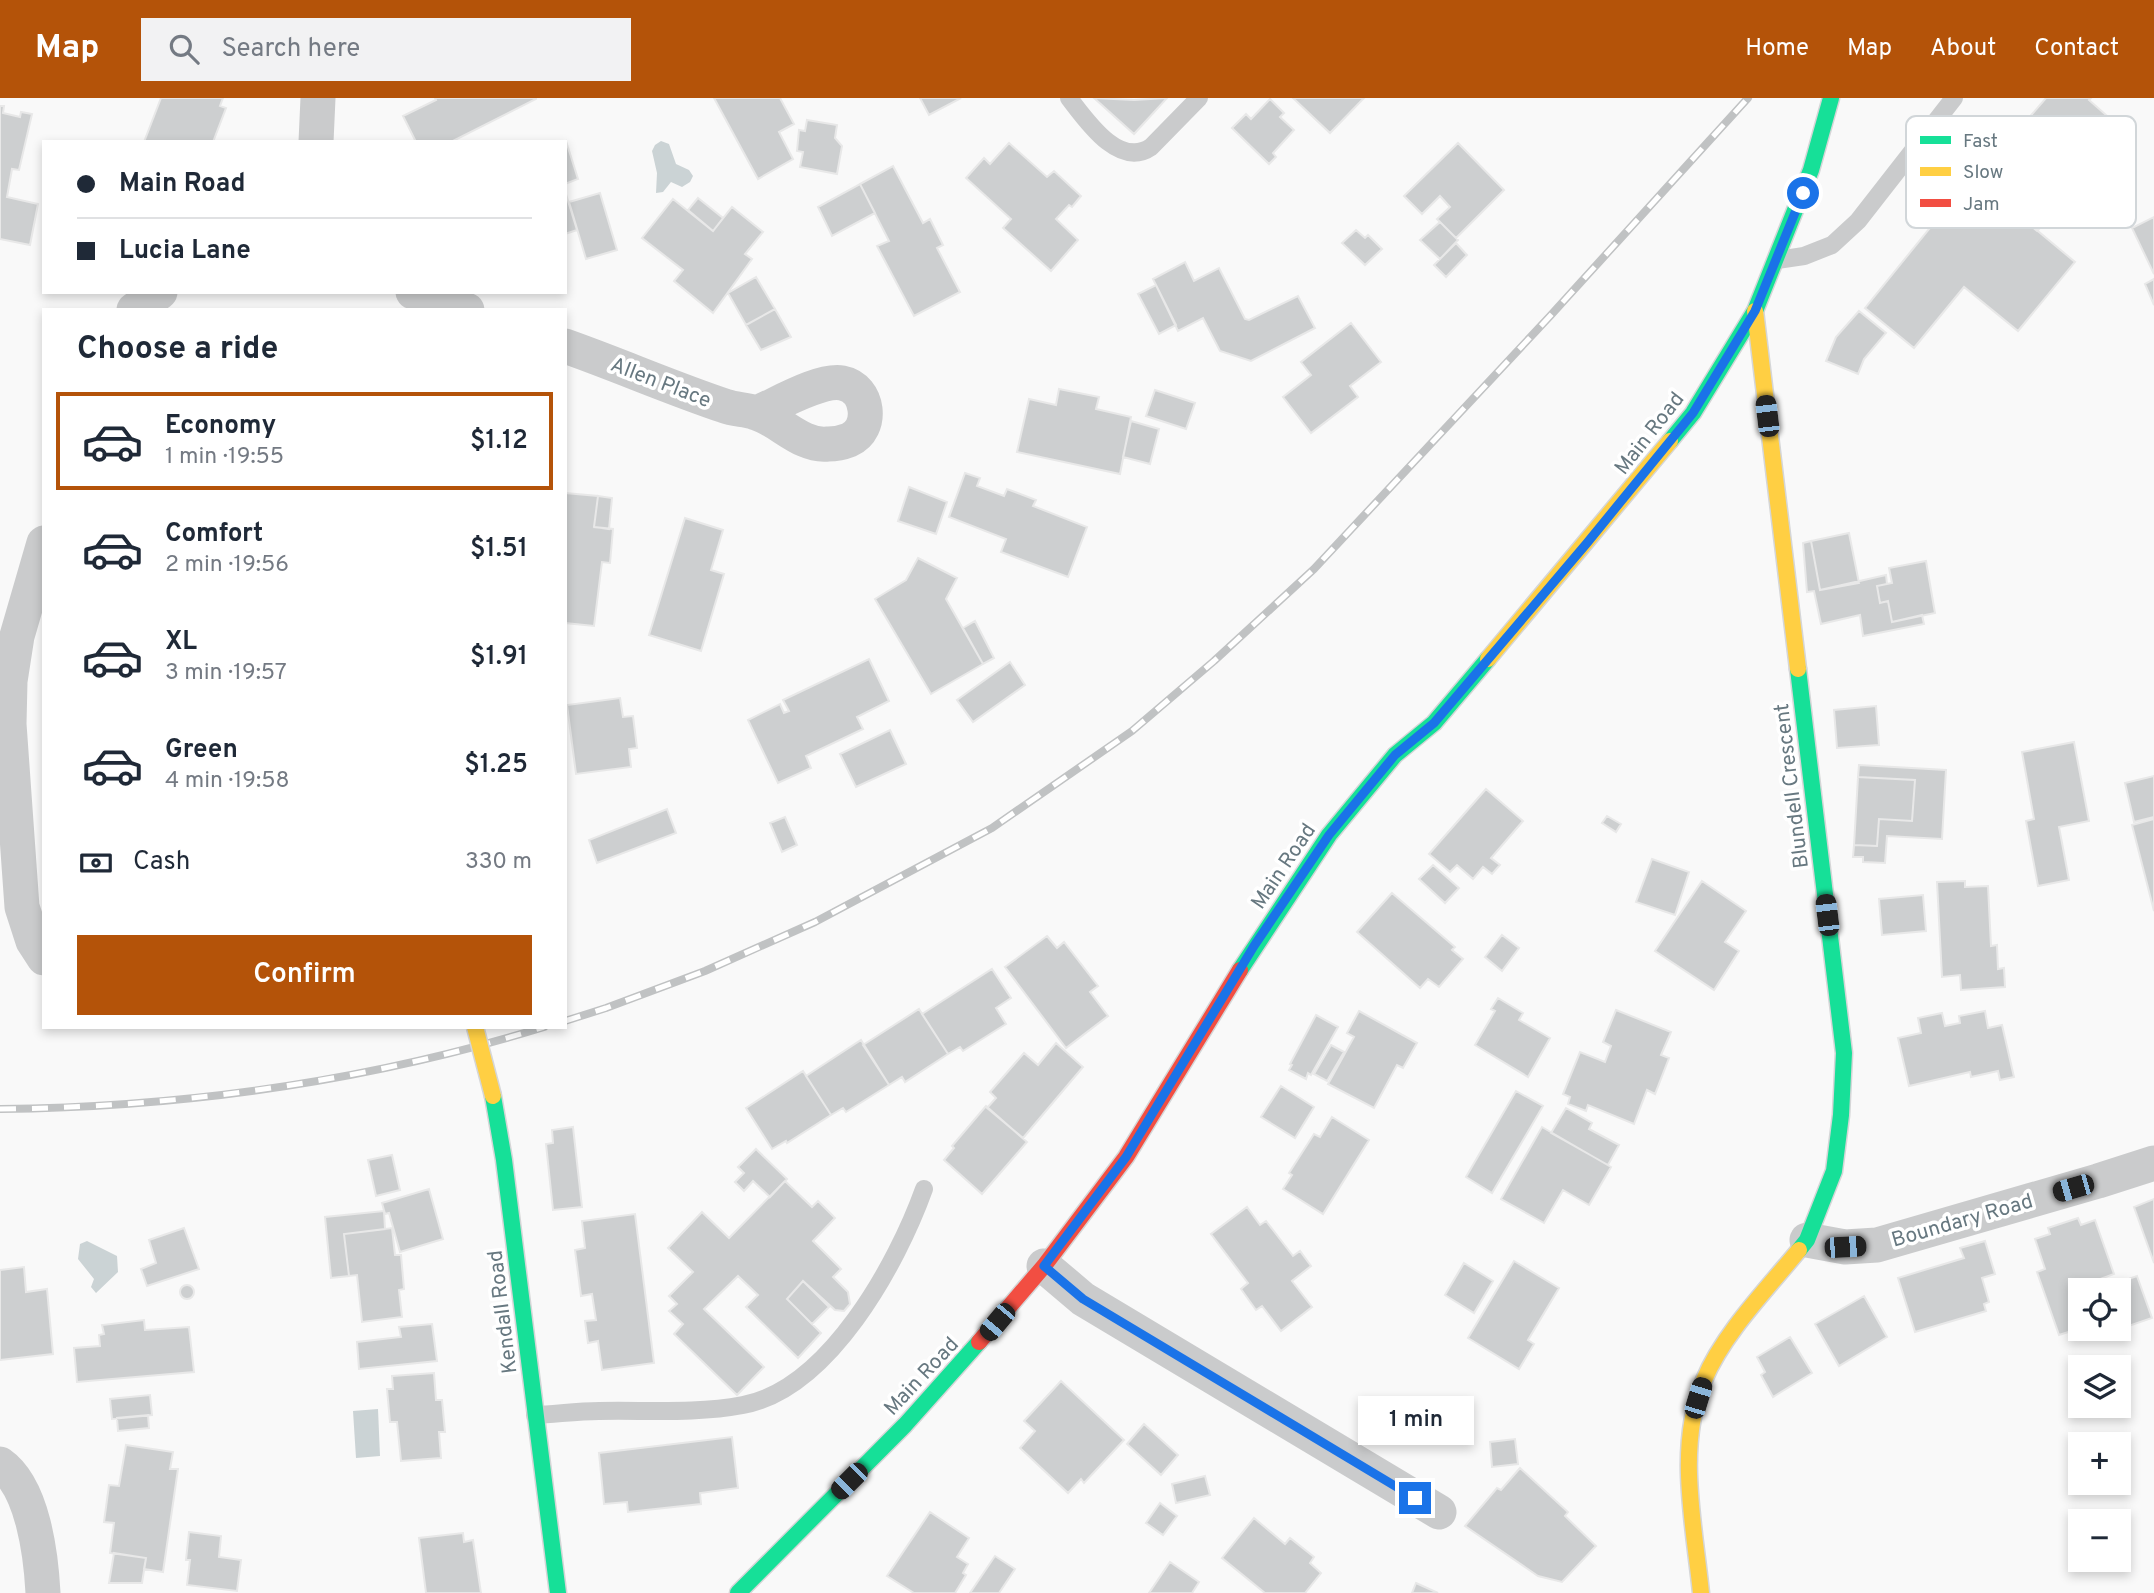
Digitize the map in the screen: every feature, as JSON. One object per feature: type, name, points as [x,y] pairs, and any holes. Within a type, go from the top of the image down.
[{"type":"street","points":[[316,140],[318,98]]},
{"type":"street","name":"Main Road","points":[[738,1593],[905,1425],[1044,1266],[1126,1157],[1254,946],[1329,835],[1395,755],[1434,723],[1596,533],[1693,413],[1755,311],[1811,170],[1831,98]]},
{"type":"street","points":[[137,308],[157,294]]},
{"type":"street","points":[[419,294],[461,308]]},
{"type":"street","name":"Blundell Crescent","points":[[1701,1593],[1688,1457],[1692,1417],[1704,1379],[1728,1338],[1807,1240],[1834,1171],[1841,1115],[1844,1053],[1755,311]]},
{"type":"street","name":"Allen Place","points":[[567,347],[728,407],[758,413]]},
{"type":"street","points":[[42,550],[18,636],[10,681],[9,724],[22,906],[33,941],[42,955]]},
{"type":"street","name":"Kendall Road","points":[[476,1029],[493,1096],[504,1160],[558,1593]]},
{"type":"street","name":"Boundary Road","points":[[1807,1240],[1845,1247],[1877,1245],[2154,1163]]},
{"type":"street","points":[[1044,1266],[1083,1299],[1438,1512]]},
{"type":"street","points":[[0,1464],[11,1472],[31,1514],[40,1550],[43,1593]]},
{"type":"lane","points":[[1069,98],[1105,139],[1131,154],[1143,153],[1151,147],[1199,98]]},
{"type":"lane","points":[[1940,116],[1954,98]]},
{"type":"lane","points":[[1777,260],[1804,256],[1832,245],[1858,220],[1906,159]]},
{"type":"lane","points":[[535,1415],[595,1411],[702,1410],[745,1405],[774,1395],[799,1380],[824,1356],[868,1303],[898,1253],[924,1189]]},
{"type":"shaded area","points":[[661,141],[669,144],[676,164],[689,170],[693,176],[690,182],[682,187],[671,182],[663,192],[656,193],[657,173],[652,151]]},
{"type":"shaded area","points":[[87,1241],[117,1256],[118,1272],[96,1293],[91,1287],[94,1279],[78,1259],[80,1244]]},
{"type":"shaded area","points":[[378,1409],[380,1456],[356,1458],[353,1411]]},
{"type":"building","points":[[161,98],[223,98],[220,106],[226,108],[214,140],[145,140]]},
{"type":"building","points":[[435,98],[536,98],[455,140],[415,140],[403,116],[436,100]]},
{"type":"building","points":[[714,98],[780,98],[794,124],[779,132],[793,159],[758,179]]},
{"type":"building","points":[[920,98],[961,98],[929,115]]},
{"type":"building","points":[[1094,98],[1134,100],[1167,98],[1134,134]]},
{"type":"building","points":[[1293,98],[1364,98],[1330,133]]},
{"type":"building","points":[[2046,98],[2091,98],[2089,100],[2107,116],[2030,116]]},
{"type":"building","points":[[1270,99],[1284,113],[1280,117],[1294,130],[1273,153],[1276,157],[1269,164],[1232,128],[1246,114],[1251,119]]},
{"type":"building","points":[[0,106],[4,106],[3,113],[20,117],[21,112],[32,114],[19,170],[12,169],[7,197],[38,204],[30,245],[0,239]]},
{"type":"building","points":[[807,120],[837,125],[835,138],[842,146],[837,174],[800,167],[803,152],[797,151],[799,130],[805,131]]},
{"type":"building","points":[[1009,143],[1047,177],[1054,171],[1081,196],[1056,219],[1078,240],[1051,271],[1003,228],[1011,219],[966,178],[984,158],[990,164]]},
{"type":"building","points":[[1458,143],[1504,190],[1456,238],[1437,219],[1450,207],[1440,196],[1422,214],[1404,196]]},
{"type":"building","points":[[567,144],[578,179],[567,183]]},
{"type":"building","points":[[893,166],[923,223],[930,219],[943,245],[937,248],[960,292],[914,316],[877,246],[889,241],[860,184]]},
{"type":"building","points":[[860,184],[875,213],[832,236],[818,207]]},
{"type":"building","points":[[600,193],[617,250],[586,259],[569,202]]},
{"type":"building","points":[[567,198],[577,230],[567,233]]},
{"type":"building","points":[[698,198],[723,218],[713,231],[688,210]]},
{"type":"building","points":[[673,199],[713,231],[732,207],[763,232],[745,254],[752,259],[713,313],[674,281],[683,270],[642,238]]},
{"type":"building","points":[[2154,217],[2154,274],[2132,228]]},
{"type":"building","points":[[1440,222],[1458,240],[1440,259],[1420,240]]},
{"type":"building","points":[[1930,228],[2034,228],[2075,262],[2018,331],[1964,287],[1914,348],[1865,308]]},
{"type":"building","points":[[1356,230],[1365,238],[1368,235],[1382,249],[1365,265],[1342,243]]},
{"type":"building","points":[[1456,243],[1467,255],[1446,277],[1434,265]]},
{"type":"building","points":[[1185,262],[1194,281],[1219,268],[1245,319],[1249,320],[1298,296],[1315,328],[1251,361],[1220,351],[1203,318],[1178,331],[1153,279]]},
{"type":"building","points":[[756,277],[775,309],[746,325],[728,293]]},
{"type":"building","points":[[2154,279],[2154,305],[2145,284]]},
{"type":"building","points":[[1156,285],[1176,325],[1159,334],[1138,294]]},
{"type":"building","points":[[775,309],[791,337],[761,350],[746,325]]},
{"type":"building","points":[[1859,311],[1886,333],[1864,359],[1858,374],[1826,361],[1836,337]]},
{"type":"building","points":[[1351,323],[1381,362],[1350,386],[1358,397],[1311,433],[1283,397],[1311,375],[1301,362]]},
{"type":"building","points":[[1059,389],[1099,397],[1096,409],[1131,417],[1120,474],[1017,452],[1029,399],[1056,405]]},
{"type":"building","points":[[1155,390],[1195,403],[1186,429],[1146,416]]},
{"type":"building","points":[[1131,421],[1159,429],[1150,464],[1123,457]]},
{"type":"building","points":[[965,473],[980,478],[977,486],[1004,496],[1007,489],[1036,500],[1033,506],[1087,527],[1068,577],[1001,552],[1006,539],[949,517]]},
{"type":"building","points":[[909,487],[947,502],[936,534],[898,521]]},
{"type":"building","points":[[567,493],[598,496],[594,527],[613,529],[610,563],[602,562],[594,626],[567,623]]},
{"type":"building","points":[[598,496],[612,498],[609,529],[594,527]]},
{"type":"building","points":[[685,518],[723,530],[711,570],[724,574],[701,651],[649,635]]},
{"type":"building","points":[[1849,533],[1859,583],[1820,590],[1811,541]]},
{"type":"building","points":[[1811,541],[1820,590],[1886,575],[1887,584],[1877,586],[1880,603],[1888,601],[1892,622],[1922,615],[1924,624],[1863,636],[1860,615],[1821,624],[1814,591],[1807,592],[1803,543]]},
{"type":"building","points":[[918,558],[957,578],[946,599],[983,664],[931,694],[875,599],[906,580]]},
{"type":"building","points":[[1926,561],[1935,613],[1892,622],[1888,601],[1880,603],[1877,586],[1892,583],[1889,568]]},
{"type":"building","points":[[975,621],[994,658],[983,664],[963,628]]},
{"type":"building","points":[[869,659],[889,701],[857,717],[863,729],[806,756],[811,768],[778,783],[748,720],[780,704],[784,713],[789,711],[783,700]]},
{"type":"building","points":[[1010,662],[1025,685],[973,722],[957,700]]},
{"type":"building","points":[[620,698],[623,717],[633,716],[637,748],[629,749],[631,767],[576,774],[567,705]]},
{"type":"building","points":[[1876,706],[1879,745],[1837,748],[1834,710]]},
{"type":"building","points":[[890,730],[906,764],[856,787],[840,754]]},
{"type":"building","points":[[2074,742],[2089,821],[2059,827],[2069,880],[2038,886],[2026,821],[2034,819],[2022,752]]},
{"type":"building","points":[[1859,765],[1946,770],[1942,839],[1887,836],[1885,863],[1863,862],[1863,857],[1853,857],[1854,845],[1877,846],[1879,819],[1912,821],[1915,780],[1858,777]]},
{"type":"building","points":[[2154,776],[2154,817],[2134,822],[2125,783]]},
{"type":"building","points":[[1858,777],[1915,780],[1912,821],[1879,819],[1877,846],[1854,845]]},
{"type":"building","points":[[1486,789],[1523,821],[1491,858],[1500,865],[1492,874],[1483,867],[1473,879],[1457,865],[1450,872],[1429,854]]},
{"type":"building","points":[[667,809],[676,833],[597,863],[589,840]]},
{"type":"building","points":[[1607,816],[1621,824],[1616,832],[1602,823]]},
{"type":"building","points":[[785,817],[797,845],[782,852],[770,823]]},
{"type":"building","points":[[2154,819],[2154,911],[2132,825]]},
{"type":"building","points":[[1652,859],[1689,872],[1675,915],[1636,902]]},
{"type":"building","points":[[1433,865],[1459,888],[1445,903],[1419,879]]},
{"type":"building","points":[[1702,881],[1746,911],[1725,942],[1739,951],[1714,990],[1655,951]]},
{"type":"building","points":[[1965,881],[1965,887],[1988,886],[1991,946],[1997,945],[1998,969],[2004,968],[2005,987],[1961,990],[1960,975],[1942,977],[1937,882]]},
{"type":"building","points":[[1392,893],[1455,947],[1452,950],[1463,959],[1439,987],[1428,979],[1420,988],[1357,932]]},
{"type":"building","points":[[1923,895],[1926,931],[1882,935],[1879,899]]},
{"type":"building","points":[[1502,935],[1519,948],[1502,971],[1485,957]]},
{"type":"building","points":[[1047,936],[1057,948],[1064,942],[1098,986],[1090,992],[1108,1016],[1066,1048],[1005,967]]},
{"type":"building","points":[[992,969],[1011,998],[996,1008],[1006,1024],[963,1051],[960,1047],[948,1054],[922,1014]]},
{"type":"building","points":[[1498,998],[1523,1013],[1519,1020],[1550,1038],[1528,1077],[1475,1045],[1495,1011],[1491,1009]]},
{"type":"building","points":[[919,1009],[948,1054],[905,1082],[902,1077],[889,1085],[863,1045]]},
{"type":"building","points":[[1616,1010],[1671,1032],[1661,1055],[1669,1058],[1655,1094],[1647,1090],[1634,1124],[1588,1105],[1586,1111],[1568,1104],[1570,1097],[1563,1094],[1580,1052],[1605,1062],[1611,1046],[1603,1042]]},
{"type":"building","points":[[1359,1011],[1417,1043],[1403,1068],[1397,1065],[1374,1108],[1328,1084],[1354,1037],[1347,1033]]},
{"type":"building","points":[[1985,1011],[1988,1028],[2002,1025],[2014,1077],[2000,1080],[1998,1071],[1971,1077],[1970,1072],[1909,1086],[1898,1038],[1921,1033],[1918,1018],[1942,1013],[1945,1026],[1960,1023],[1959,1016]]},
{"type":"building","points":[[1316,1015],[1338,1027],[1311,1075],[1308,1073],[1306,1079],[1289,1070]]},
{"type":"building","points":[[861,1040],[889,1085],[846,1112],[843,1108],[831,1115],[806,1076]]},
{"type":"building","points":[[1056,1043],[1083,1067],[1023,1138],[987,1108],[996,1098],[990,1092],[1024,1053],[1038,1065]]},
{"type":"building","points":[[1331,1045],[1344,1052],[1327,1081],[1314,1074]]},
{"type":"building","points":[[803,1071],[831,1115],[787,1143],[786,1141],[772,1149],[746,1108]]},
{"type":"building","points":[[1281,1086],[1314,1107],[1295,1138],[1261,1117]]},
{"type":"building","points":[[1516,1091],[1543,1106],[1492,1193],[1466,1177]]},
{"type":"building","points":[[986,1106],[1027,1142],[982,1194],[944,1160],[954,1148],[952,1146]]},
{"type":"building","points":[[1566,1108],[1592,1123],[1589,1129],[1619,1145],[1608,1165],[1551,1133]]},
{"type":"building","points":[[1332,1117],[1369,1140],[1323,1214],[1283,1189],[1292,1175],[1289,1173],[1314,1134],[1320,1137]]},
{"type":"building","points":[[573,1127],[582,1207],[553,1210],[546,1144],[553,1143],[552,1130]]},
{"type":"building","points":[[1542,1127],[1611,1167],[1589,1205],[1563,1190],[1544,1223],[1501,1199]]},
{"type":"building","points":[[756,1149],[787,1179],[770,1197],[753,1181],[744,1191],[735,1182],[744,1173],[738,1167]]},
{"type":"building","points":[[392,1155],[400,1190],[376,1196],[368,1160]]},
{"type":"building","points":[[785,1181],[812,1207],[818,1201],[835,1218],[813,1241],[841,1269],[833,1277],[848,1292],[850,1304],[844,1311],[835,1310],[803,1281],[787,1299],[821,1333],[798,1358],[746,1307],[758,1295],[738,1276],[704,1309],[764,1367],[737,1395],[674,1334],[683,1324],[669,1311],[677,1304],[669,1296],[693,1272],[668,1248],[702,1212],[729,1238]]},
{"type":"building","points":[[429,1189],[443,1239],[400,1252],[389,1213],[385,1214],[382,1203]]},
{"type":"building","points":[[2154,1199],[2154,1263],[2134,1207]]},
{"type":"building","points":[[1247,1207],[1260,1225],[1266,1221],[1293,1256],[1300,1251],[1311,1266],[1292,1281],[1312,1307],[1281,1331],[1262,1306],[1256,1310],[1241,1289],[1248,1283],[1211,1234]]},
{"type":"building","points":[[384,1211],[385,1229],[344,1234],[349,1276],[331,1278],[325,1217]]},
{"type":"building","points":[[635,1214],[654,1363],[602,1370],[598,1341],[588,1343],[585,1321],[596,1320],[592,1294],[581,1296],[575,1250],[585,1248],[582,1221]]},
{"type":"building","points":[[2078,1218],[2081,1225],[2095,1220],[2114,1274],[2103,1278],[2068,1278],[2068,1332],[2059,1335],[2037,1272],[2045,1269],[2035,1239],[2050,1234],[2048,1228]]},
{"type":"building","points":[[184,1228],[199,1269],[147,1286],[141,1269],[156,1263],[149,1240]]},
{"type":"building","points":[[392,1228],[395,1255],[401,1255],[404,1289],[399,1290],[402,1317],[362,1322],[357,1275],[349,1276],[344,1234]]},
{"type":"building","points":[[1985,1241],[1995,1274],[1982,1278],[1989,1302],[1984,1304],[1986,1311],[1915,1332],[1898,1278],[1964,1258],[1960,1248]]},
{"type":"building","points":[[1514,1261],[1559,1288],[1528,1340],[1534,1344],[1519,1369],[1468,1338]]},
{"type":"building","points":[[1464,1263],[1493,1281],[1474,1313],[1445,1295]]},
{"type":"building","points":[[24,1267],[26,1292],[47,1289],[53,1354],[0,1360],[0,1270]]},
{"type":"building","points":[[2137,1276],[2152,1318],[2131,1325],[2131,1278]]},
{"type":"building","points":[[803,1281],[829,1307],[812,1324],[787,1299]]},
{"type":"building","points":[[184,1285],[190,1285],[194,1292],[190,1299],[184,1299],[180,1295],[180,1289]]},
{"type":"building","points":[[1864,1296],[1887,1337],[1839,1366],[1815,1324]]},
{"type":"building","points":[[144,1320],[145,1330],[189,1327],[194,1372],[77,1382],[74,1348],[100,1346],[99,1335],[104,1334],[102,1325]]},
{"type":"building","points":[[432,1324],[437,1361],[359,1369],[357,1342],[401,1337],[399,1327]]},
{"type":"building","points":[[1790,1337],[1812,1373],[1773,1397],[1761,1375],[1765,1372],[1757,1357]]},
{"type":"building","points":[[434,1373],[436,1400],[442,1400],[445,1432],[439,1432],[441,1458],[401,1461],[397,1422],[390,1422],[387,1389],[393,1389],[392,1376]]},
{"type":"building","points":[[1061,1381],[1124,1440],[1084,1483],[1081,1479],[1068,1493],[1020,1448],[1035,1431],[1024,1421]]},
{"type":"building","points":[[150,1395],[152,1415],[112,1419],[110,1399]]},
{"type":"building","points":[[148,1415],[149,1428],[118,1431],[117,1418]]},
{"type":"building","points":[[1144,1424],[1178,1455],[1161,1475],[1127,1444]]},
{"type":"building","points":[[732,1437],[738,1488],[700,1493],[701,1504],[628,1512],[627,1502],[604,1504],[599,1453]]},
{"type":"building","points":[[1515,1439],[1518,1464],[1492,1467],[1490,1442]]},
{"type":"building","points":[[126,1445],[173,1452],[170,1469],[178,1469],[163,1572],[144,1569],[146,1558],[110,1553],[114,1523],[104,1522],[109,1485],[119,1486]]},
{"type":"building","points":[[1520,1468],[1568,1512],[1565,1516],[1596,1546],[1562,1582],[1538,1576],[1465,1526],[1497,1488],[1501,1490]]},
{"type":"building","points":[[1205,1476],[1210,1495],[1176,1503],[1172,1484]]},
{"type":"building","points":[[1160,1503],[1177,1516],[1163,1535],[1146,1523]]},
{"type":"building","points":[[930,1512],[969,1538],[957,1557],[968,1564],[963,1573],[966,1575],[955,1593],[914,1593],[887,1576]]},
{"type":"building","points":[[1254,1518],[1285,1544],[1290,1538],[1314,1557],[1310,1563],[1321,1573],[1305,1593],[1265,1593],[1222,1558]]},
{"type":"building","points":[[189,1532],[221,1536],[219,1557],[241,1560],[237,1591],[187,1585]]},
{"type":"building","points":[[463,1533],[464,1542],[473,1540],[481,1593],[426,1593],[419,1538]]},
{"type":"building","points":[[114,1553],[146,1558],[142,1583],[109,1583]]},
{"type":"building","points":[[995,1556],[1015,1569],[999,1593],[970,1593]]},
{"type":"building","points":[[1170,1562],[1199,1582],[1192,1593],[1149,1593]]},
{"type":"building","points":[[1416,1583],[1438,1593],[1412,1593]]},
{"type":"railway","points":[[567,1020],[705,971],[815,922],[992,828],[1132,731],[1214,661],[1314,569],[1551,315],[1748,98]]},
{"type":"railway","points":[[0,1109],[138,1103],[275,1088],[411,1062],[537,1029]]},
{"type":"traffic: fast","points":[[1670,441],[1693,413],[1755,311],[1811,170],[1831,98]]},
{"type":"traffic: fast","points":[[1240,970],[1329,835],[1395,755],[1434,723],[1488,659]]},
{"type":"traffic: fast","points":[[1798,669],[1844,1053],[1841,1115],[1834,1171],[1807,1240],[1799,1250]]},
{"type":"traffic: fast","points":[[493,1096],[504,1160],[558,1593]]},
{"type":"traffic: fast","points":[[738,1593],[905,1425],[979,1342]]},
{"type":"traffic: slow","points":[[1755,311],[1798,669]]},
{"type":"traffic: slow","points":[[1488,659],[1670,441]]},
{"type":"traffic: slow","points":[[476,1029],[493,1096]]},
{"type":"traffic: slow","points":[[1701,1593],[1689,1485],[1691,1432],[1696,1406],[1704,1380],[1722,1346],[1799,1250]]},
{"type":"traffic: jam","points":[[979,1342],[1044,1266],[1126,1157],[1240,970]]},
{"type":"route","points":[[1415,1498],[1083,1299],[1044,1266],[1126,1157],[1254,946],[1329,835],[1395,755],[1434,723],[1693,413],[1755,311],[1803,193]]}]
